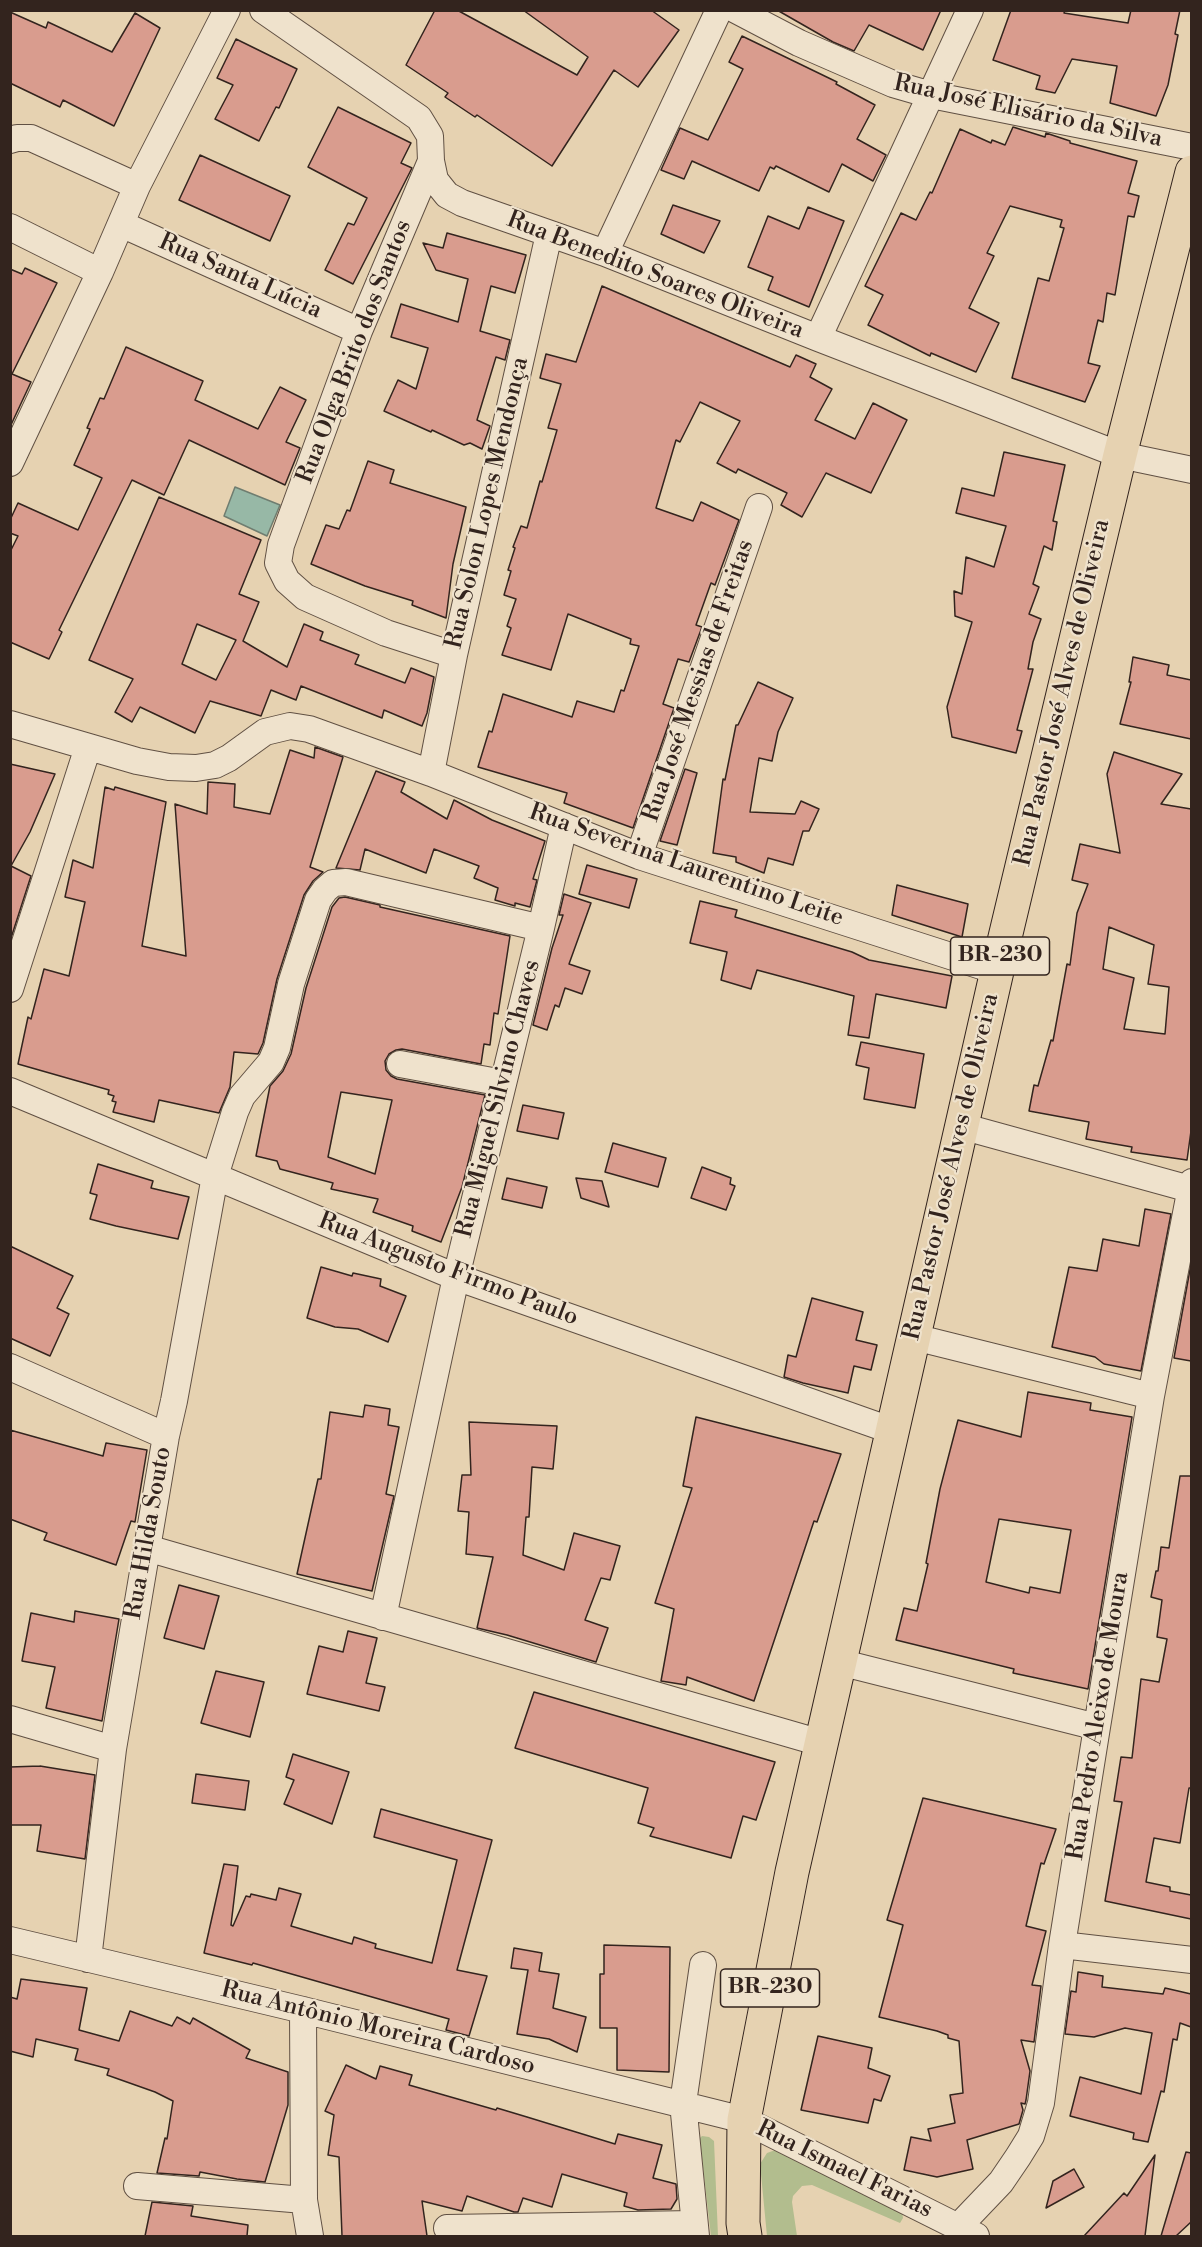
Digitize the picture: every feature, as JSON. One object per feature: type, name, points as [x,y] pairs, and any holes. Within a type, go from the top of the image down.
[{"type":"main road","name":"Rua Pastor José Alves de Oliveira","points":[[821,1743],[996,971],[1120,454],[1191,172]]},
{"type":"main road","name":"BR-230","points":[[745,2236],[743,2223],[744,2120],[792,1872],[821,1743]]},
{"type":"street","points":[[10,463],[100,272],[137,186],[227,10]]},
{"type":"street","name":"Rua Benedito Soares Oliveira","points":[[263,10],[419,118],[430,136],[435,180],[447,195],[605,253],[1120,454],[1191,470]]},
{"type":"street","points":[[605,253],[719,10]]},
{"type":"street","name":"Rua José Elisário da Silva","points":[[736,10],[799,43],[893,84],[931,95],[1191,147]]},
{"type":"street","points":[[818,338],[970,10]]},
{"type":"street","points":[[10,140],[32,138],[137,186]]},
{"type":"street","name":"Rua Olga Brito dos Santos","points":[[431,160],[359,331],[281,545],[278,562],[287,581],[305,597],[386,633],[454,656]]},
{"type":"street","name":"Rua Santa Lúcia","points":[[121,224],[359,331]]},
{"type":"street","points":[[10,227],[100,272]]},
{"type":"street","name":"Rua Solon Lopes Mendonça","points":[[431,773],[454,656],[549,234]]},
{"type":"street","name":"Rua José Messias de Freitas","points":[[639,855],[759,507]]},
{"type":"street","name":"Rua Severina Laurentino Leite","points":[[10,724],[88,747],[169,767],[196,768],[215,765],[229,758],[265,732],[290,726],[309,729],[431,773],[639,855],[996,971]]},
{"type":"street","points":[[10,989],[88,747]]},
{"type":"street","name":"Rua Miguel Silvino Chaves","points":[[383,1617],[456,1277],[564,826]]},
{"type":"street","name":"Rua Hilda Souto","points":[[88,1959],[113,1749],[166,1436],[215,1176],[242,1096],[271,1062],[277,1048],[291,984],[321,895],[333,883],[346,882],[541,928]]},
{"type":"street","points":[[400,1064],[503,1083]]},
{"type":"street","name":"Rua Augusto Firmo Paulo","points":[[10,1091],[456,1277],[892,1431]]},
{"type":"street","points":[[961,1126],[1191,1185]]},
{"type":"street","name":"Rua Pedro Aleixo de Moura","points":[[967,2231],[1031,2136],[1041,2103],[1062,1945],[1151,1396],[1191,1185]]},
{"type":"street","points":[[914,1337],[1151,1396]]},
{"type":"street","points":[[10,1367],[166,1436]]},
{"type":"street","points":[[147,1548],[821,1743]]},
{"type":"street","points":[[839,1662],[1097,1727]]},
{"type":"street","points":[[10,1719],[113,1749]]},
{"type":"street","name":"Rua Antônio Moreira Cardoso","points":[[10,1940],[683,2103],[744,2120]]},
{"type":"street","points":[[1062,1945],[1191,1960]]},
{"type":"street","points":[[447,2228],[695,2230],[683,2103],[703,1965]]},
{"type":"street","points":[[303,2010],[304,2200],[310,2236]]},
{"type":"street","name":"Rua Ismael Farias","points":[[744,2120],[967,2231]]},
{"type":"street","points":[[137,2186],[304,2200]]},
{"type":"shaded area","points":[[235,487],[280,505],[267,536],[224,516]]},
{"type":"shaded area","points":[[702,2136],[714,2141],[718,2236],[711,2236],[702,2159],[697,2141]]},
{"type":"shaded area","points":[[784,2147],[902,2211],[903,2218],[900,2223],[812,2185],[802,2186],[793,2196],[797,2236],[767,2236],[760,2164],[767,2153]]},
{"type":"building","points":[[435,10],[457,10],[577,75],[588,57],[523,10],[651,10],[679,30],[638,87],[614,70],[552,166],[477,115],[475,117],[445,97],[448,93],[406,65]]},
{"type":"building","points":[[777,10],[941,10],[923,50],[869,25],[854,51],[833,42]]},
{"type":"building","points":[[1011,10],[1065,10],[1064,13],[1128,23],[1131,10],[1180,10],[1175,34],[1178,35],[1168,85],[1156,116],[1110,103],[1117,66],[1072,59],[1055,93],[1036,89],[1040,76],[993,60]]},
{"type":"building","points":[[10,12],[46,28],[48,22],[112,52],[135,13],[160,28],[114,126],[63,100],[60,107],[10,83]]},
{"type":"building","points":[[742,36],[837,82],[836,84],[875,105],[857,139],[886,155],[873,181],[842,164],[829,192],[776,166],[774,169],[770,167],[759,191],[692,161],[684,179],[661,170],[680,128],[708,140],[743,69],[729,62]]},
{"type":"building","points":[[236,39],[297,69],[279,108],[276,107],[259,141],[215,119],[233,85],[217,78]]},
{"type":"building","points":[[338,107],[411,143],[401,163],[412,168],[353,284],[325,270],[348,223],[354,225],[367,198],[308,167]]},
{"type":"building","points":[[1013,127],[1045,137],[1046,133],[1070,141],[1070,143],[1137,161],[1128,193],[1139,196],[1134,217],[1128,216],[1115,295],[1107,293],[1103,322],[1098,320],[1088,363],[1100,366],[1085,402],[1012,378],[1038,278],[1049,281],[1064,228],[1060,227],[1062,220],[1010,206],[987,253],[994,256],[969,308],[999,323],[976,372],[931,353],[930,356],[868,325],[883,295],[865,286],[901,213],[916,220],[930,192],[932,193],[960,129],[991,143],[992,140],[1005,145]]},
{"type":"building","points":[[200,155],[290,196],[270,241],[179,200]]},
{"type":"building","points":[[673,205],[720,221],[704,253],[661,234]]},
{"type":"building","points":[[808,207],[844,221],[809,307],[768,290],[773,277],[748,267],[768,216],[799,229]]},
{"type":"building","points":[[447,233],[526,255],[515,293],[491,286],[480,331],[510,340],[505,360],[496,357],[477,420],[490,426],[482,449],[470,443],[464,445],[384,411],[398,380],[416,389],[428,348],[391,337],[401,304],[458,322],[468,279],[436,270],[423,243],[443,248]]},
{"type":"building","points":[[25,268],[57,283],[12,374],[31,382],[10,427],[10,269],[22,274]]},
{"type":"building","points":[[602,286],[790,367],[796,355],[816,364],[810,377],[832,389],[815,420],[855,439],[873,403],[907,420],[871,493],[826,473],[802,517],[781,505],[787,493],[738,469],[736,473],[717,463],[740,421],[700,402],[680,442],[676,440],[656,508],[693,521],[701,502],[739,520],[715,585],[711,583],[696,625],[702,627],[689,662],[678,659],[663,704],[674,708],[633,828],[564,803],[567,793],[478,767],[489,731],[492,732],[503,694],[572,717],[577,701],[614,712],[621,690],[624,691],[639,646],[630,644],[631,639],[568,614],[551,670],[502,655],[511,628],[507,626],[516,599],[504,595],[511,571],[508,570],[515,548],[513,547],[521,526],[527,528],[557,430],[548,428],[561,384],[540,378],[546,354],[576,362]]},
{"type":"building","points":[[126,347],[203,381],[195,400],[258,429],[280,387],[306,400],[286,442],[300,448],[285,485],[189,440],[164,495],[132,480],[59,630],[62,632],[49,659],[10,642],[10,552],[18,536],[10,533],[10,520],[18,503],[78,530],[102,478],[74,465],[90,429],[87,428],[100,398],[104,399]]},
{"type":"building","points":[[1004,452],[1065,465],[1053,521],[1057,522],[1052,550],[1044,546],[1033,584],[1039,587],[1029,614],[1041,619],[1033,642],[1028,669],[1033,669],[1017,730],[1022,731],[1016,753],[952,737],[947,707],[972,622],[955,616],[954,591],[962,594],[966,557],[994,567],[1006,526],[956,513],[962,488],[994,496]]},
{"type":"building","points":[[368,461],[394,470],[390,483],[466,507],[453,564],[446,618],[412,605],[413,601],[365,586],[311,564],[326,525],[339,529],[347,510],[350,511]]},
{"type":"building","points":[[159,497],[261,540],[239,594],[259,602],[243,641],[287,667],[304,624],[323,632],[320,640],[359,655],[355,664],[405,683],[411,668],[434,677],[422,726],[384,710],[382,718],[301,686],[296,700],[271,690],[261,716],[210,701],[195,733],[140,707],[132,722],[115,712],[133,679],[89,660]],"holes":[[[197,624],[236,640],[216,680],[182,664]]]},
{"type":"building","points":[[1133,657],[1169,665],[1167,675],[1191,680],[1191,739],[1120,724],[1131,682],[1129,682]]},
{"type":"building","points":[[758,682],[793,698],[778,732],[772,761],[759,758],[750,812],[795,814],[801,801],[819,809],[809,831],[803,831],[793,865],[768,858],[764,873],[736,862],[736,857],[713,853],[723,779],[725,780],[736,725]]},
{"type":"building","points":[[315,747],[343,757],[310,867],[323,872],[313,881],[304,895],[277,979],[263,1043],[258,1054],[234,1052],[230,1087],[219,1113],[159,1100],[154,1122],[113,1112],[116,1102],[112,1101],[114,1096],[108,1094],[109,1090],[18,1064],[28,1017],[31,1019],[44,969],[69,976],[85,902],[65,897],[73,860],[93,868],[105,787],[114,790],[115,787],[166,802],[142,946],[186,956],[175,804],[207,814],[208,782],[235,784],[234,807],[270,814],[290,750],[314,758]]},
{"type":"building","points":[[1114,752],[1182,774],[1161,804],[1191,809],[1191,1131],[1187,1160],[1131,1152],[1132,1147],[1086,1139],[1089,1122],[1029,1111],[1034,1085],[1038,1086],[1051,1040],[1053,1041],[1067,964],[1070,965],[1077,913],[1088,884],[1072,880],[1080,844],[1120,853],[1107,774]],"holes":[[[1109,927],[1154,945],[1148,984],[1169,987],[1165,1034],[1124,1029],[1134,978],[1103,969]]]},
{"type":"building","points":[[10,764],[55,774],[30,832],[11,866],[31,876],[11,938]]},
{"type":"building","points":[[685,769],[697,773],[677,845],[660,841]]},
{"type":"building","points":[[376,771],[405,782],[401,792],[447,819],[454,800],[492,820],[545,841],[533,879],[537,880],[530,907],[515,903],[515,906],[495,900],[498,888],[474,878],[479,866],[434,849],[426,873],[365,849],[360,870],[336,868]]},
{"type":"building","points":[[587,865],[637,879],[629,908],[579,894]]},
{"type":"building","points":[[897,885],[968,904],[962,937],[892,915]]},
{"type":"building","points":[[564,894],[591,903],[569,964],[590,971],[582,994],[565,988],[559,1007],[555,1005],[547,1030],[533,1025],[552,948],[563,915],[559,915]]},
{"type":"building","points":[[345,897],[510,936],[498,1014],[494,1013],[490,1045],[484,1044],[481,1064],[402,1049],[389,1054],[385,1061],[386,1070],[397,1079],[485,1095],[462,1187],[441,1242],[412,1231],[413,1226],[373,1212],[378,1199],[331,1189],[333,1183],[280,1169],[277,1161],[256,1156],[270,1086],[283,1071],[291,1054],[306,988],[332,907],[339,898]],"holes":[[[341,1092],[392,1100],[375,1174],[328,1157]]]},
{"type":"building","points":[[700,901],[737,910],[735,917],[852,952],[869,960],[952,976],[946,1008],[876,994],[869,1038],[848,1035],[854,996],[757,970],[751,989],[721,980],[727,952],[690,943]]},
{"type":"building","points":[[861,1042],[924,1054],[915,1108],[864,1099],[869,1068],[856,1065]]},
{"type":"building","points":[[523,1105],[564,1113],[558,1139],[517,1131]]},
{"type":"building","points":[[613,1143],[666,1158],[658,1187],[605,1172]]},
{"type":"building","points":[[98,1164],[153,1181],[151,1188],[189,1197],[178,1239],[90,1219],[97,1195],[90,1193]]},
{"type":"building","points":[[702,1167],[731,1178],[730,1184],[735,1186],[726,1210],[691,1198]]},
{"type":"building","points":[[507,1178],[547,1187],[542,1208],[502,1199]]},
{"type":"building","points":[[576,1178],[602,1181],[609,1207],[581,1198]]},
{"type":"building","points":[[1145,1209],[1171,1214],[1141,1371],[1104,1364],[1095,1357],[1052,1347],[1069,1267],[1097,1271],[1103,1239],[1139,1246]]},
{"type":"building","points":[[10,1246],[73,1276],[57,1308],[69,1314],[50,1356],[10,1338]]},
{"type":"building","points":[[1191,1264],[1191,1361],[1174,1358]]},
{"type":"building","points":[[321,1267],[352,1276],[353,1273],[381,1279],[380,1286],[406,1296],[388,1342],[358,1329],[335,1327],[307,1318]]},
{"type":"building","points":[[812,1298],[863,1312],[856,1340],[877,1345],[871,1370],[854,1366],[848,1393],[784,1377],[788,1355],[796,1357]]},
{"type":"building","points":[[1028,1392],[1091,1403],[1090,1410],[1132,1417],[1088,1689],[1013,1673],[1014,1669],[896,1640],[904,1608],[917,1611],[928,1564],[926,1563],[940,1489],[958,1420],[1021,1437]],"holes":[[[999,1519],[1071,1530],[1060,1593],[1030,1587],[1029,1593],[986,1582]]]},
{"type":"building","points":[[365,1405],[390,1409],[388,1425],[399,1427],[386,1494],[394,1496],[372,1591],[297,1574],[318,1479],[321,1479],[330,1412],[363,1417]]},
{"type":"building","points":[[696,1417],[841,1454],[817,1522],[814,1521],[754,1701],[687,1677],[686,1685],[661,1681],[674,1609],[655,1603],[692,1488],[683,1486]]},
{"type":"building","points":[[469,1422],[557,1426],[553,1469],[532,1467],[529,1517],[526,1517],[523,1555],[564,1570],[574,1533],[620,1546],[610,1580],[601,1578],[585,1620],[608,1628],[596,1662],[477,1628],[493,1557],[466,1554],[469,1512],[458,1511],[462,1475],[471,1475]]},
{"type":"building","points":[[10,1430],[103,1456],[106,1443],[147,1450],[135,1522],[131,1521],[116,1565],[44,1540],[47,1533],[10,1519]]},
{"type":"building","points":[[1180,1476],[1191,1476],[1191,1788],[1189,1788],[1180,1843],[1154,1838],[1146,1882],[1170,1887],[1170,1891],[1191,1895],[1191,1919],[1105,1901],[1122,1802],[1114,1801],[1121,1757],[1132,1758],[1141,1679],[1159,1682],[1167,1639],[1157,1637],[1162,1600],[1151,1597],[1161,1547],[1169,1548]]},
{"type":"building","points":[[179,1585],[219,1596],[204,1649],[164,1638]]},
{"type":"building","points":[[75,1611],[119,1619],[102,1721],[46,1708],[55,1667],[22,1661],[31,1613],[74,1622]]},
{"type":"building","points":[[348,1631],[377,1638],[366,1683],[385,1687],[379,1711],[307,1694],[319,1646],[343,1652]]},
{"type":"building","points":[[216,1671],[264,1682],[250,1737],[201,1723]]},
{"type":"building","points":[[534,1692],[775,1762],[756,1820],[743,1816],[731,1858],[650,1836],[654,1828],[638,1823],[648,1788],[515,1748]]},
{"type":"building","points":[[293,1754],[349,1772],[332,1824],[284,1804],[294,1780],[286,1777]]},
{"type":"building","points":[[40,1766],[95,1775],[85,1859],[37,1851],[41,1825],[10,1825],[10,1767]]},
{"type":"building","points":[[196,1774],[249,1781],[245,1810],[192,1803]]},
{"type":"building","points":[[923,1798],[1056,1829],[1044,1864],[1041,1863],[1026,1926],[1046,1931],[1032,1985],[1041,1986],[1034,2042],[1021,2040],[1030,2071],[1025,2104],[1021,2103],[1023,2110],[1019,2124],[967,2140],[973,2169],[937,2177],[904,2170],[911,2137],[931,2141],[928,2129],[955,2123],[950,2095],[963,2093],[959,2041],[948,2038],[948,2035],[937,2031],[879,2017],[903,1925],[887,1920]]},
{"type":"building","points":[[381,1809],[492,1840],[457,1970],[487,1976],[469,2036],[446,2030],[449,2019],[253,1963],[252,1965],[204,1953],[224,1864],[238,1866],[231,1925],[233,1926],[246,1896],[250,1897],[251,1894],[276,1900],[279,1888],[301,1894],[291,1926],[352,1944],[354,1937],[376,1944],[375,1948],[432,1963],[457,1860],[374,1837]]},
{"type":"building","points":[[604,1945],[670,1947],[669,2072],[617,2070],[617,2028],[600,2028],[600,1974],[604,1974]]},
{"type":"building","points":[[514,1948],[542,1953],[539,1971],[559,1974],[553,2008],[586,2017],[577,2052],[549,2039],[517,2034],[528,1970],[511,1968]]},
{"type":"building","points":[[1078,1972],[1103,1976],[1102,1987],[1163,1994],[1165,1988],[1191,1994],[1191,2027],[1180,2023],[1177,2040],[1173,2039],[1164,2092],[1161,2091],[1148,2142],[1133,2139],[1134,2133],[1070,2116],[1080,2077],[1141,2094],[1152,2033],[1125,2028],[1094,2037],[1065,2034],[1071,1991],[1076,1992]]},
{"type":"building","points":[[21,1979],[87,1988],[79,2030],[119,2041],[130,2011],[172,2026],[177,2017],[190,2024],[193,2018],[250,2050],[246,2058],[288,2072],[288,2105],[265,2182],[200,2172],[199,2176],[157,2173],[165,2138],[167,2139],[173,2101],[107,2075],[109,2069],[75,2060],[78,2049],[36,2039],[33,2057],[10,2051],[10,1997],[17,1999]]},
{"type":"building","points":[[818,2036],[872,2048],[868,2068],[890,2076],[881,2101],[874,2099],[868,2123],[801,2110]]},
{"type":"building","points":[[346,2065],[376,2079],[380,2066],[412,2075],[409,2085],[496,2110],[497,2108],[615,2144],[618,2134],[662,2145],[653,2178],[676,2184],[677,2199],[671,2209],[638,2210],[624,2206],[627,2193],[562,2174],[552,2207],[523,2198],[518,2212],[514,2212],[467,2196],[462,2211],[422,2201],[427,2236],[342,2236],[339,2157],[328,2155],[334,2115],[325,2111]]},
{"type":"building","points":[[1186,2152],[1191,2153],[1191,2222],[1176,2236],[1161,2236]]},
{"type":"building","points":[[1155,2155],[1145,2236],[1084,2236],[1124,2193],[1127,2196]]},
{"type":"building","points":[[1074,2169],[1084,2187],[1046,2208],[1053,2181]]},
{"type":"building","points":[[152,2202],[193,2206],[191,2216],[248,2225],[247,2236],[145,2236]]}]
